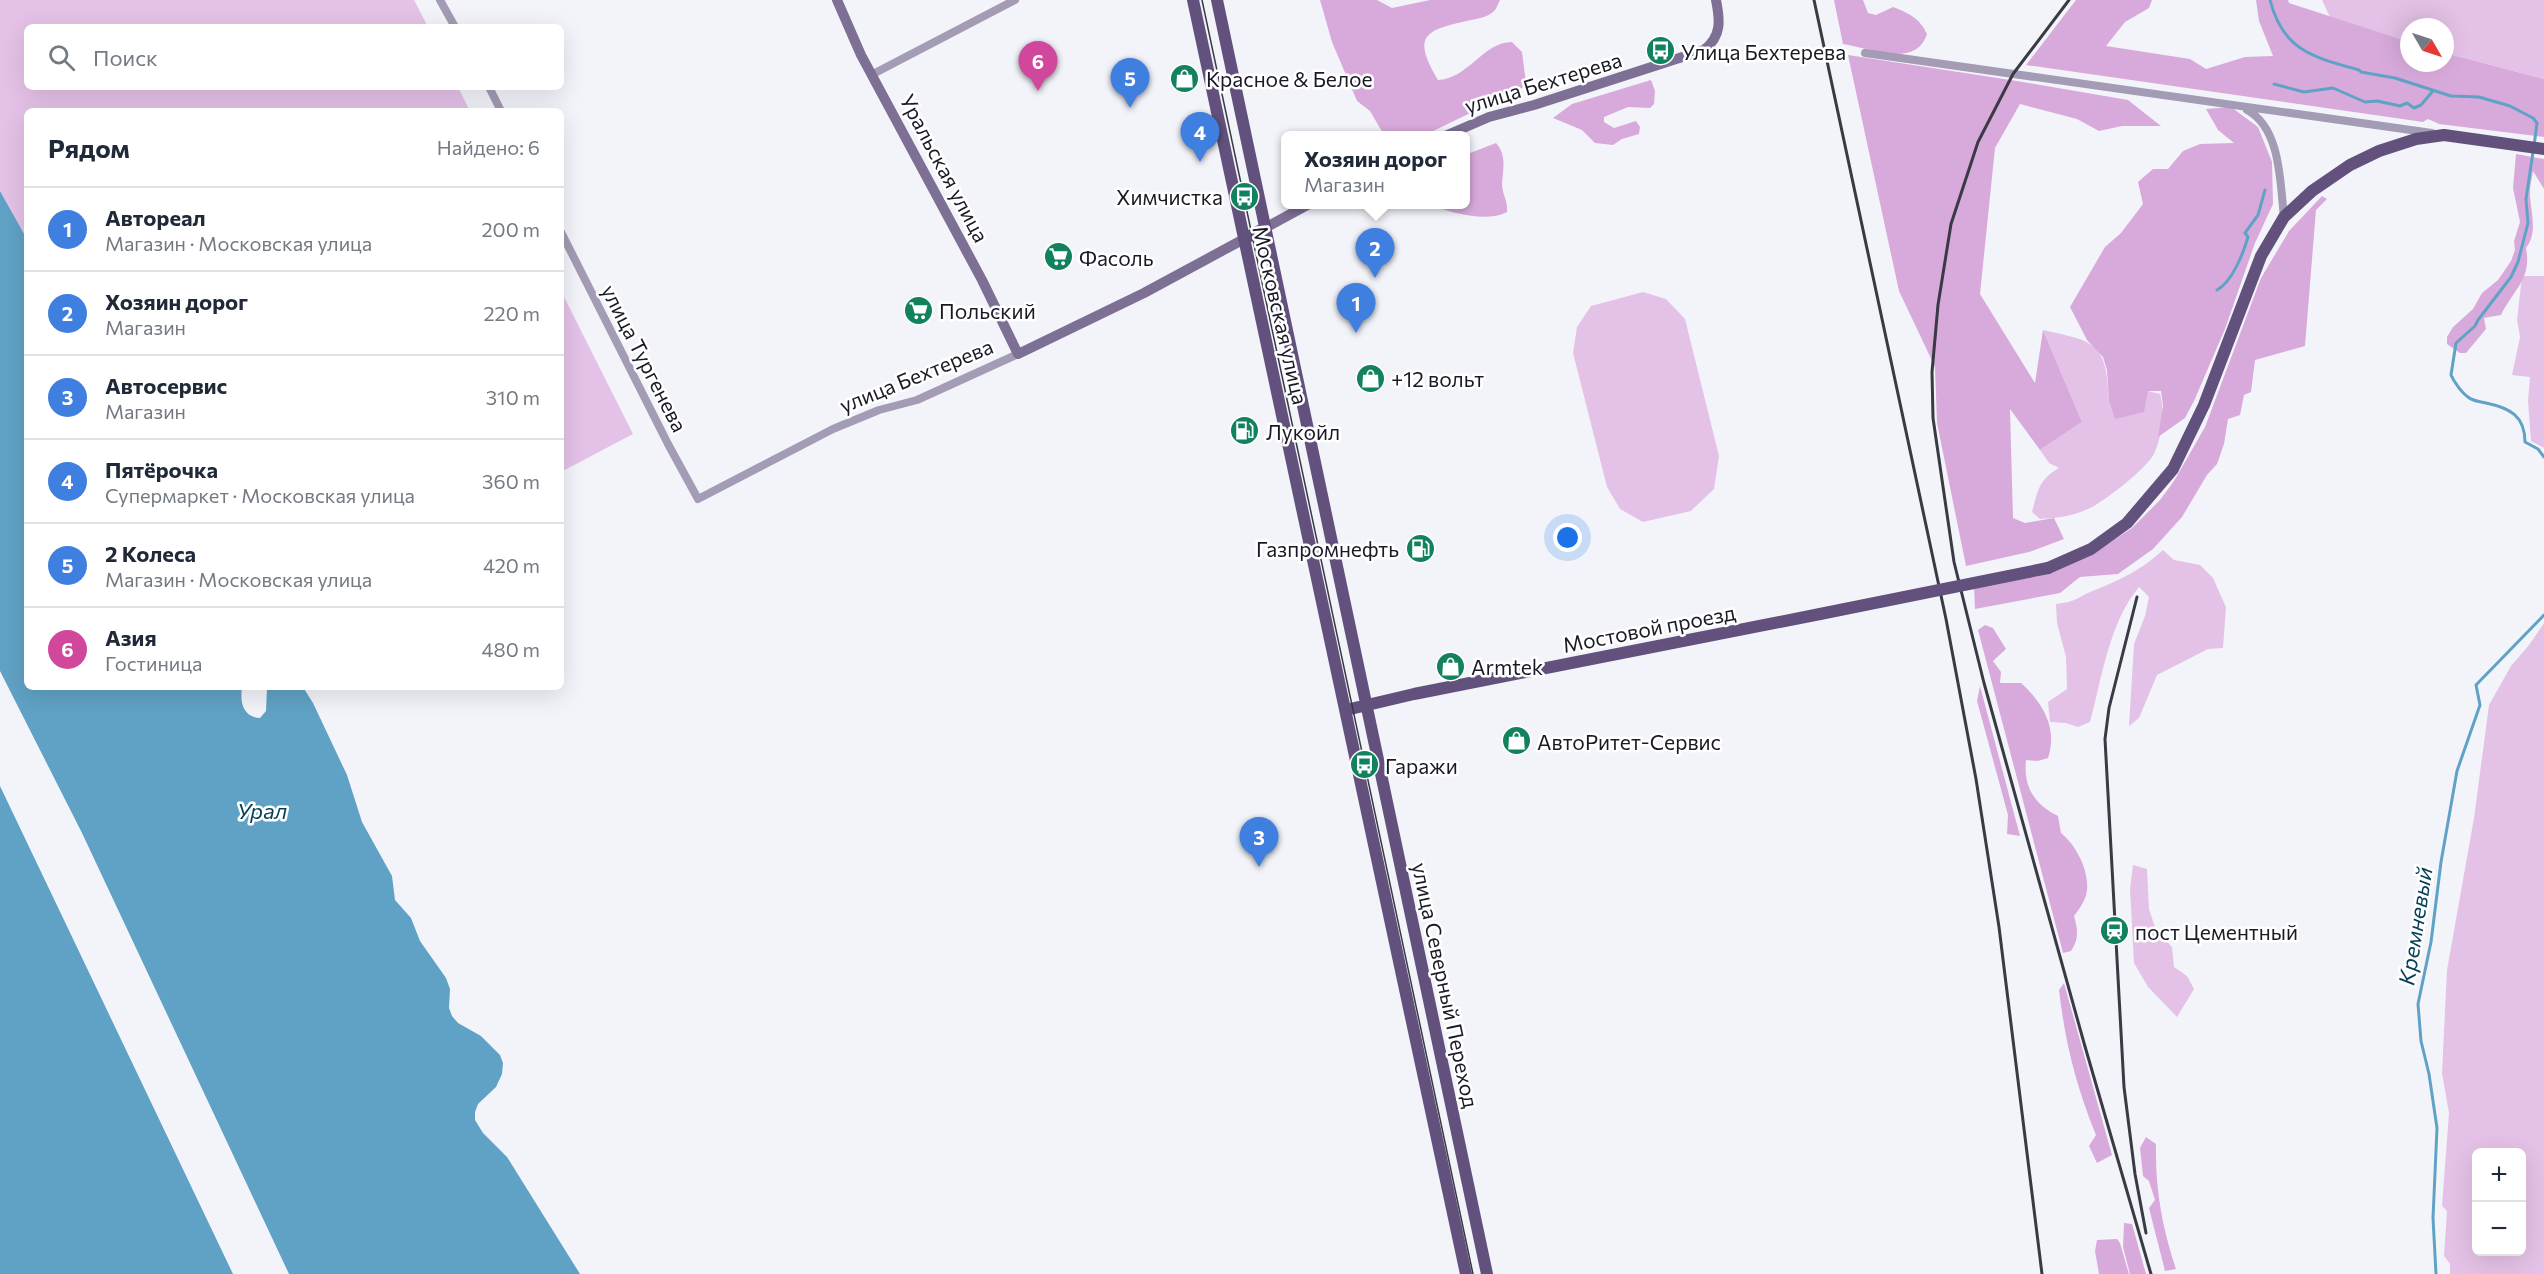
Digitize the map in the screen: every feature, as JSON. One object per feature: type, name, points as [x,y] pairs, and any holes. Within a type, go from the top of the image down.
[{"type":"main road","name":"Московская улица","points":[[1193,0],[1346,710]]},
{"type":"main road","name":"Московская улица","points":[[1217,0],[1367,705]]},
{"type":"main road","name":"Мостовой проезд","points":[[1346,710],[2048,568],[2091,549],[2127,522],[2173,469],[2204,405],[2261,256],[2284,218],[2312,191],[2350,165],[2379,151],[2416,139],[2444,135],[2544,149]]},
{"type":"main road","name":"улица Бехтерева","points":[[1244,239],[1265,228]]},
{"type":"main road","name":"улица Северный Переход","points":[[1367,705],[1487,1274]]},
{"type":"main road","name":"улица Северный Переход","points":[[1346,710],[1466,1274]]},
{"type":"street","points":[[440,0],[453,24]]},
{"type":"street","name":"Уральская улица","points":[[837,0],[861,55],[982,280],[1018,354]]},
{"type":"street","points":[[873,74],[1015,0]]},
{"type":"street","name":"улица Бехтерева","points":[[1455,131],[1489,117],[1694,55],[1712,44],[1716,37],[1719,19],[1716,0]]},
{"type":"street","points":[[1865,53],[2444,135]]},
{"type":"street","points":[[490,90],[500,108]]},
{"type":"street","points":[[2241,106],[2259,116],[2267,130],[2277,164],[2284,218]]},
{"type":"street","name":"улица Бехтерева","points":[[1265,228],[1300,209]]},
{"type":"street","name":"улица Тургенева","points":[[564,238],[668,444],[698,498]]},
{"type":"street","name":"улица Бехтерева","points":[[698,498],[833,429],[879,410],[917,400],[1018,354],[1144,293],[1244,239]]},
{"type":"shaded area","points":[[0,0],[414,0],[426,24],[24,24],[24,90],[460,90],[468,108],[24,108],[24,234],[0,191]]},
{"type":"shaded area","points":[[1320,0],[1377,0],[1392,8],[1430,0],[1500,0],[1495,10],[1488,15],[1443,27],[1433,32],[1424,44],[1425,53],[1438,80],[1458,74],[1492,48],[1512,42],[1522,52],[1526,83],[1522,88],[1433,131],[1382,131],[1370,111],[1357,101],[1332,42]]},
{"type":"shaded area","points":[[1834,0],[1863,0],[1868,13],[1876,15],[1893,7],[1917,20],[1927,34],[1921,45],[1913,51],[1902,54],[1878,52],[1843,44]]},
{"type":"shaded area","points":[[2076,0],[2152,0],[2149,8],[2125,22],[2106,46],[2190,59],[2206,69],[2245,57],[2273,56],[2259,21],[2256,0],[2288,0],[2289,3],[2400,39],[2400,72],[2454,72],[2454,55],[2544,79],[2544,137],[2439,124],[2428,119],[2423,122],[2026,65]]},
{"type":"shaded area","points":[[2322,0],[2544,0],[2544,79],[2454,55],[2454,18],[2400,18],[2400,41],[2333,24]]},
{"type":"shaded area","points":[[1848,55],[2128,100],[2161,126],[2122,126],[2099,131],[2077,119],[2020,104],[1995,148],[1980,294],[2035,383],[2043,330],[2082,422],[2040,450],[2010,409],[2013,518],[2025,523],[2054,518],[2064,539],[2029,552],[1966,566],[1937,423],[1935,367],[1899,291]]},
{"type":"shaded area","points":[[1651,80],[1655,91],[1654,104],[1650,108],[1628,107],[1604,117],[1604,122],[1614,128],[1636,121],[1640,127],[1639,134],[1622,139],[1613,145],[1595,143],[1582,130],[1553,118],[1572,104]]},
{"type":"shaded area","points":[[2231,107],[2258,127],[2272,162],[2273,204],[2255,243],[2225,329],[2194,401],[2185,418],[2158,437],[2163,406],[2161,391],[2148,391],[2144,412],[2115,419],[2109,400],[2107,370],[2103,357],[2087,340],[2070,307],[2105,247],[2121,233],[2143,204],[2138,182],[2153,169],[2168,169],[2183,151],[2200,144],[2234,143],[2218,130],[2206,109]]},
{"type":"shaded area","points":[[1496,143],[1502,152],[1502,188],[1507,212],[1490,217],[1480,217],[1443,209],[1470,209],[1470,153]]},
{"type":"shaded area","points":[[2516,154],[2544,159],[2544,189],[2533,171],[2530,193],[2533,229],[2526,248],[2524,276],[2501,315],[2484,318],[2486,329],[2466,353],[2460,353],[2447,344],[2447,337],[2453,327],[2473,309],[2482,293],[2498,280],[2511,261],[2515,250],[2514,241],[2520,222],[2513,188]]},
{"type":"shaded area","points":[[2322,196],[2327,199],[2316,210],[2305,346],[2255,360],[2251,392],[2244,395],[2240,415],[2228,419],[2224,444],[2217,464],[2207,475],[2182,517],[2153,549],[2118,574],[2080,577],[2060,593],[1975,609],[1974,587],[2090,555],[2132,528],[2160,500],[2174,481],[2205,427],[2261,278],[2289,231]]},
{"type":"shaded area","points":[[2522,276],[2544,276],[2544,448],[2531,441],[2528,401],[2530,377],[2512,375],[2520,337],[2517,320]]},
{"type":"shaded area","points":[[1643,292],[1666,299],[1685,319],[1719,456],[1714,489],[1691,511],[1643,522],[1620,509],[1607,487],[1573,353],[1577,327],[1591,306]]},
{"type":"shaded area","points":[[564,297],[633,434],[564,470]]},
{"type":"shaded area","points":[[2043,330],[2076,338],[2095,348],[2105,366],[2109,400],[2148,391],[2160,394],[2162,424],[2159,440],[2150,460],[2115,492],[2084,511],[2040,519],[2032,512],[2038,492],[2047,477],[2059,468],[2049,463],[2040,450],[2082,422]]},
{"type":"shaded area","points":[[2163,550],[2174,560],[2200,565],[2213,578],[2226,607],[2223,648],[2208,649],[2157,675],[2139,718],[2129,726],[2134,644],[2145,616],[2149,597],[2139,587],[2120,617],[2113,634],[2090,722],[2078,727],[2066,723],[2050,722],[2048,702],[2067,689],[2066,657],[2057,623],[2056,604],[2073,601],[2123,578],[2139,569]]},
{"type":"shaded area","points":[[2544,623],[2544,1274],[2450,1274],[2450,1264],[2444,1256],[2447,1211],[2442,1206],[2449,1113],[2442,1073],[2447,970],[2474,818],[2489,705],[2511,666]]},
{"type":"shaded area","points":[[1985,625],[1993,628],[2006,649],[1993,661],[2001,672],[2000,683],[2021,683],[2036,699],[2050,726],[2051,747],[2048,758],[2038,761],[2026,760],[2026,779],[2037,801],[2058,816],[2061,833],[2067,838],[2084,866],[2087,882],[2086,894],[2074,916],[2077,934],[2071,951],[2063,953],[1978,630]]},
{"type":"shaded area","points":[[1980,686],[2020,836],[2007,834],[2008,815],[1977,701]]},
{"type":"shaded area","points":[[2133,865],[2147,869],[2149,909],[2156,930],[2172,947],[2174,967],[2187,976],[2194,989],[2177,1017],[2148,987],[2134,963],[2130,889]]},
{"type":"shaded area","points":[[2064,983],[2112,1155],[2097,1163],[2089,1146],[2096,1135],[2077,1081],[2064,1028],[2059,990]]},
{"type":"shaded area","points":[[2146,1137],[2156,1144],[2160,1207],[2176,1269],[2165,1271],[2149,1208],[2155,1200],[2149,1181],[2143,1176],[2140,1148]]},
{"type":"shaded area","points":[[2124,1223],[2132,1224],[2146,1274],[2130,1274],[2123,1247]]},
{"type":"shaded area","points":[[2117,1239],[2129,1274],[2099,1274],[2095,1251],[2097,1240]]},
{"type":"water","name":"Урал","points":[[0,191],[24,234],[24,690],[242,690],[241,698],[246,711],[249,715],[260,718],[266,711],[267,690],[305,690],[347,775],[362,822],[392,876],[395,900],[411,918],[420,941],[446,978],[450,989],[449,1008],[452,1016],[458,1023],[481,1036],[500,1055],[503,1063],[502,1074],[496,1087],[478,1104],[475,1120],[483,1133],[507,1157],[580,1274],[289,1274],[82,833],[0,671]]},
{"type":"water","points":[[0,786],[233,1274],[0,1274]]},
{"type":"waterway","name":"Кремневый","points":[[2270,0],[2283,31],[2292,41],[2314,56],[2361,72],[2395,78],[2451,96],[2479,97],[2510,106],[2533,118],[2537,123],[2534,146]]},
{"type":"waterway","points":[[2274,84],[2304,92],[2333,88],[2365,102],[2377,101],[2400,106],[2407,103],[2414,108],[2421,105],[2432,92]]},
{"type":"waterway","name":"Кремневый","points":[[2533,152],[2526,199],[2528,223],[2518,262],[2511,277],[2475,326],[2456,343],[2451,375],[2470,399],[2495,405],[2514,415],[2522,426],[2525,442],[2538,449],[2544,457]]},
{"type":"waterway","points":[[2217,290],[2227,281],[2236,267],[2248,237],[2245,233],[2258,215],[2265,190]]},
{"type":"waterway","name":"Кремневый","points":[[2436,1274],[2433,1218],[2437,1128],[2429,1074],[2421,1041],[2418,1004],[2431,942],[2441,862],[2457,771],[2480,705],[2476,685],[2544,615]]},
{"type":"tram line","points":[[1202,0],[1473,1274]]},
{"type":"railway","points":[[1814,0],[1946,619],[1976,779],[1999,927],[2042,1274]]},
{"type":"railway","points":[[2069,0],[2013,74],[1978,142],[1951,224],[1938,305],[1932,372],[1933,418],[1954,562],[1984,683],[2151,1274]]},
{"type":"railway","points":[[2137,597],[2109,708],[2105,739],[2124,1087],[2135,1174],[2146,1233]]},
{"type":"place","name":"Улица Бехтерева","points":[[1660,51]]},
{"type":"place","name":"Красное & Белое","points":[[1185,78]]},
{"type":"place","name":"Азия","points":[[1038,91]]},
{"type":"place","name":"2 Колеса","points":[[1130,108]]},
{"type":"place","name":"Пятёрочка","points":[[1200,162]]},
{"type":"place","name":"Химчистка","points":[[1244,196]]},
{"type":"place","name":"Фасоль","points":[[1058,257]]},
{"type":"place","name":"Хозяин дорог","points":[[1375,278]]},
{"type":"place","name":"Польский","points":[[918,310]]},
{"type":"place","name":"Автореал","points":[[1356,333]]},
{"type":"place","name":"+12 вольт","points":[[1370,378]]},
{"type":"place","name":"Лукойл","points":[[1245,431]]},
{"type":"place","name":"Газпромнефть","points":[[1420,548]]},
{"type":"place","name":"Armtek","points":[[1450,666]]},
{"type":"place","name":"АвтоРитет-Сервис","points":[[1516,741]]},
{"type":"place","name":"Гаражи","points":[[1364,765]]},
{"type":"place","name":"Автосервис","points":[[1259,867]]},
{"type":"place","name":"пост Цементный","points":[[2114,931]]}]
